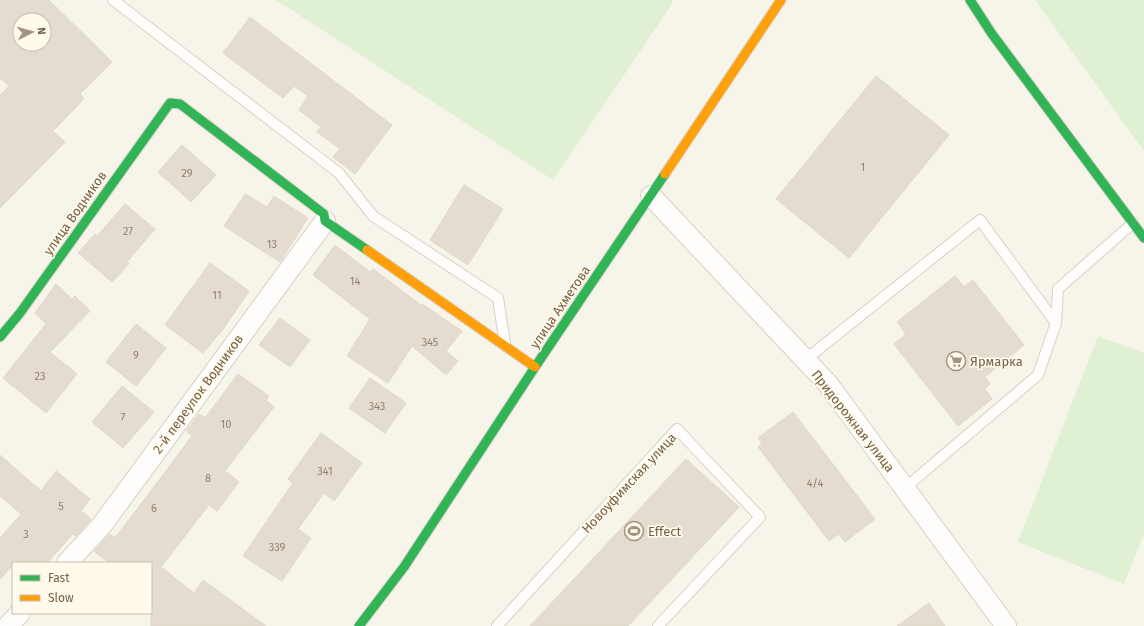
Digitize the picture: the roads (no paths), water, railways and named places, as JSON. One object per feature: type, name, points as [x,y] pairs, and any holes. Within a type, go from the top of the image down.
[{"type":"main road","name":"улица Ахметова","points":[[359,626],[404,568],[535,367],[781,0]]},
{"type":"main road","points":[[970,0],[992,34],[1144,238]]},
{"type":"main road","name":"улица Водников","points":[[0,337],[24,307],[170,103],[180,104],[324,214],[325,220]]},
{"type":"main road","points":[[325,220],[535,367]]},
{"type":"street","name":"Придорожная улица","points":[[651,196],[828,384],[1006,626]]},
{"type":"street","name":"2-й переулок Водников","points":[[68,562],[102,525],[325,220]]},
{"type":"street","points":[[8,626],[19,614]]},
{"type":"lane","points":[[113,0],[339,173],[373,216],[498,298],[505,346]]},
{"type":"lane","points":[[805,360],[980,220],[1056,323]]},
{"type":"lane","points":[[905,488],[1038,375],[1056,323],[1058,289],[1133,223]]},
{"type":"lane","name":"Новоуфимская улица","points":[[497,626],[677,429],[760,517],[658,626]]},
{"type":"place","name":"Ярмарка","points":[[956,361]]},
{"type":"place","name":"Effect","points":[[634,531]]}]
